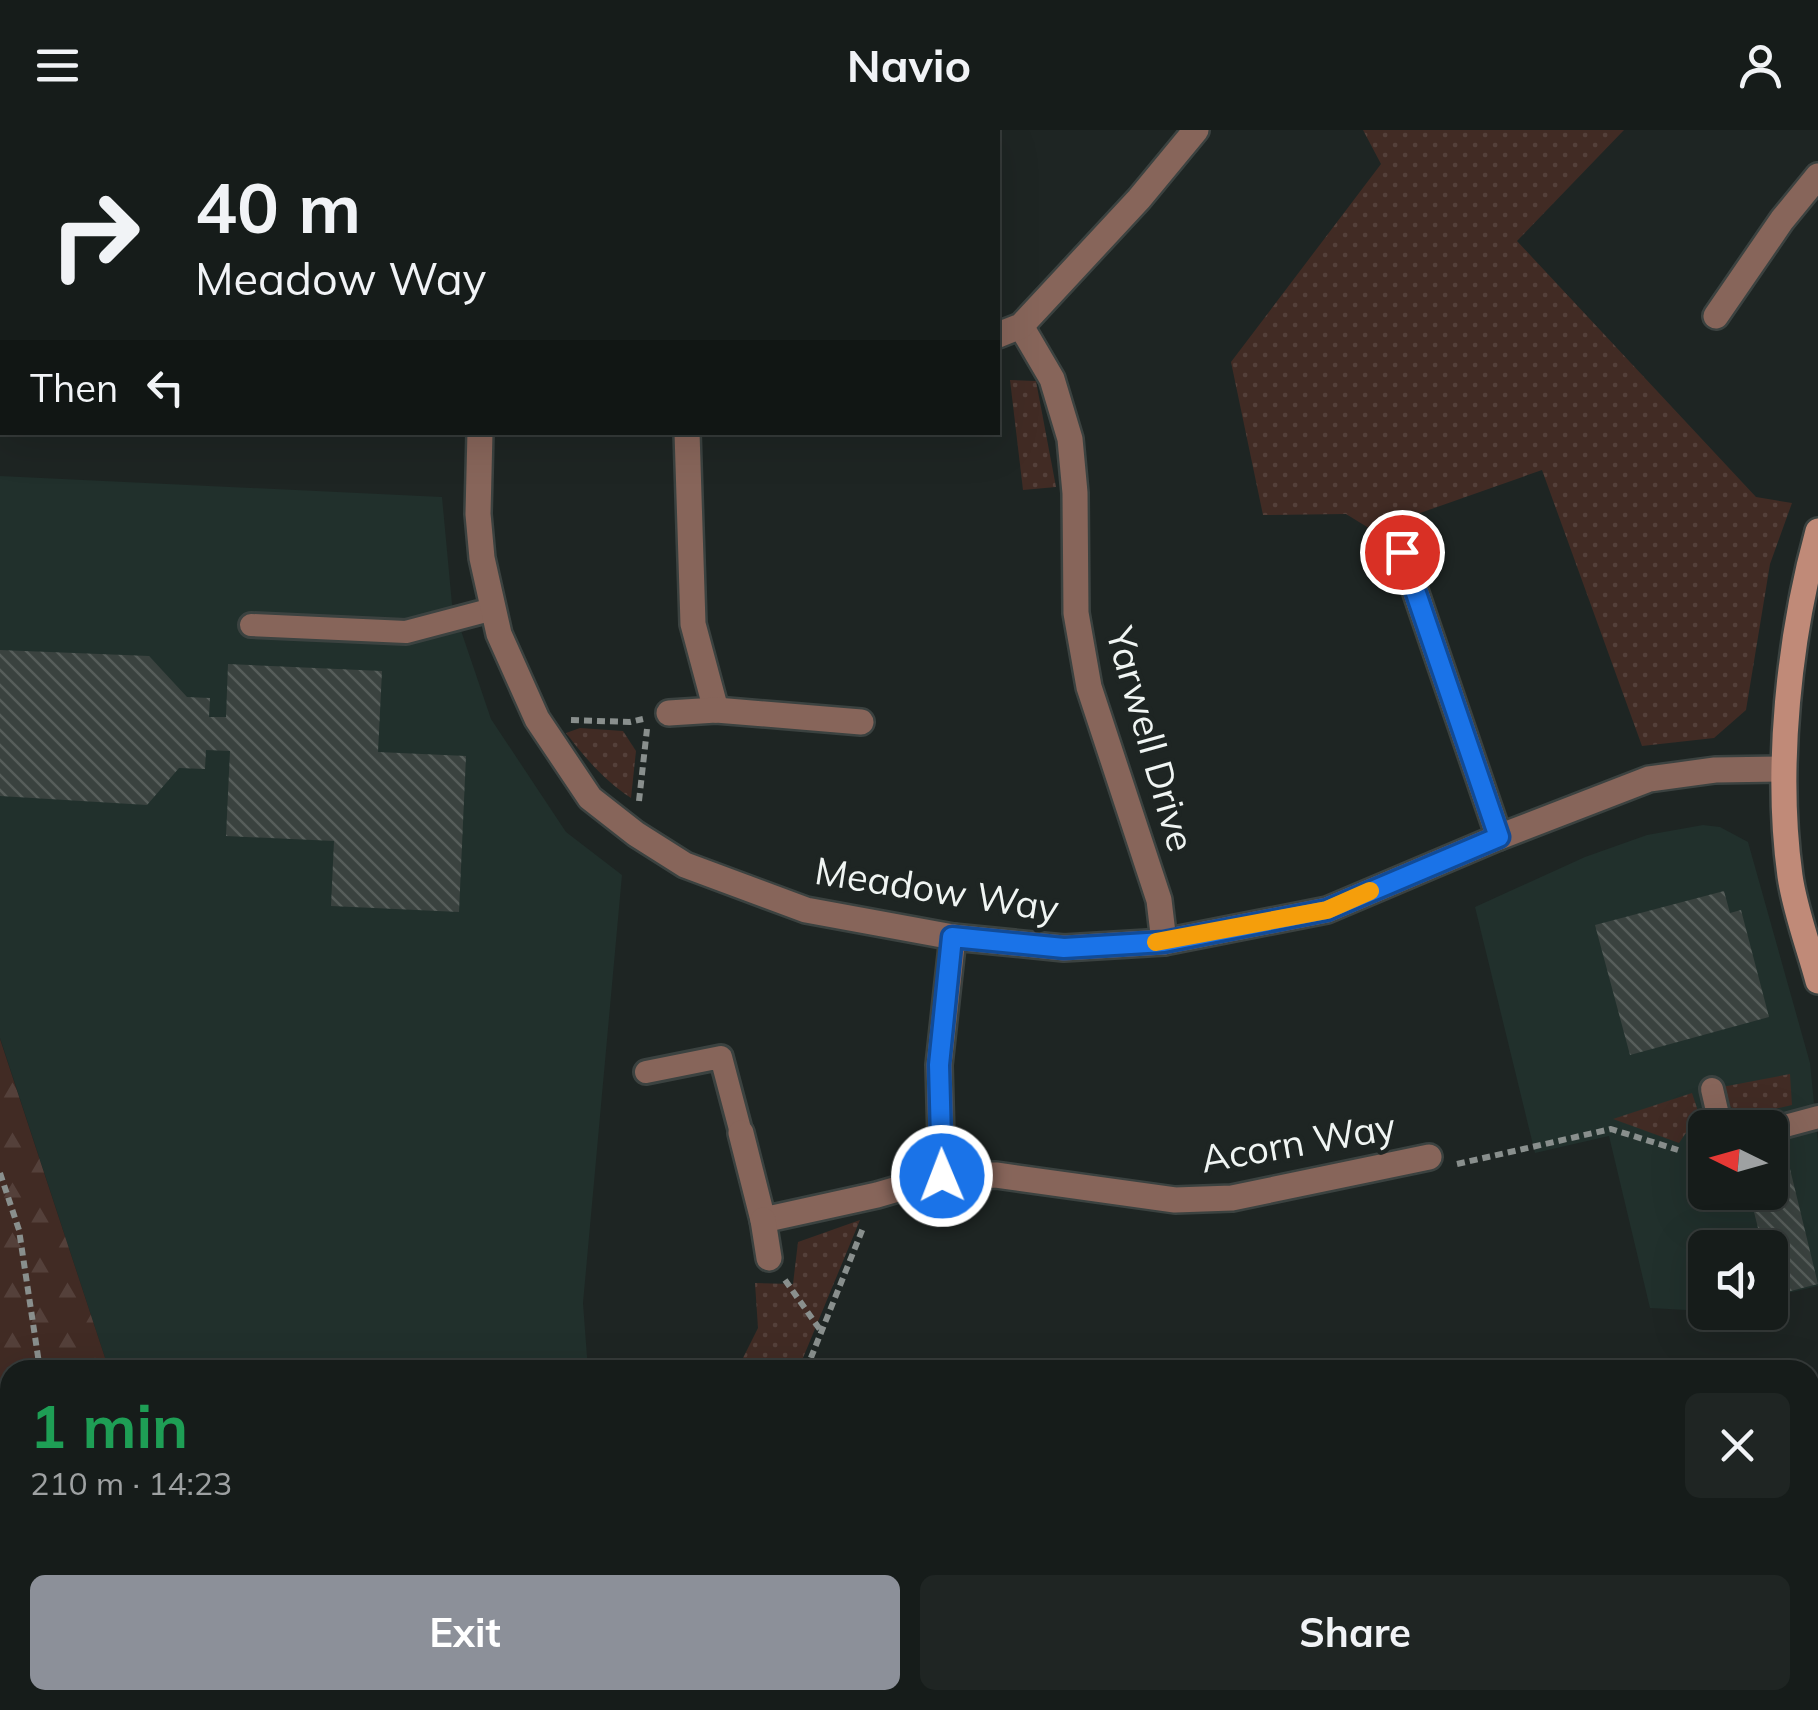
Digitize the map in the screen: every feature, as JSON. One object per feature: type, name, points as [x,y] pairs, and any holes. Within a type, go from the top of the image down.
[{"type":"street","points":[[1009,331],[1138,199],[1196,130]]},
{"type":"street","points":[[1716,316],[1782,220],[1818,176]]},
{"type":"street","name":"Yarwell Drive","points":[[1009,331],[1052,380],[1070,439],[1075,494],[1076,613],[1089,688],[1159,900],[1164,942]]},
{"type":"street","name":"Meadow Way","points":[[480,435],[478,514],[482,558],[499,634],[536,719],[590,798],[636,834],[685,864],[806,910],[952,937],[1064,948],[1164,942],[1327,910],[1648,779],[1714,770],[1784,769]]},
{"type":"street","points":[[688,435],[693,624],[716,710]]},
{"type":"street","points":[[1818,531],[1808,568],[1790,691],[1784,769],[1790,878],[1818,981]]},
{"type":"street","points":[[1402,552],[1499,837]]},
{"type":"street","points":[[669,713],[716,710],[861,722]]},
{"type":"street","points":[[942,1176],[939,1065],[952,937]]},
{"type":"street","points":[[742,1134],[770,1258]]},
{"type":"street","name":"Acorn Way","points":[[763,1220],[942,1176],[996,1176],[1175,1200],[1232,1198],[1429,1158]]},
{"type":"lane","points":[[251,625],[406,632],[493,609]]},
{"type":"lane","points":[[646,1072],[721,1057],[742,1134]]},
{"type":"lane","points":[[1712,1088],[1717,1110]]},
{"type":"lane","points":[[1788,1125],[1818,1117]]},
{"type":"path","points":[[536,719],[630,722],[648,718],[636,834]]},
{"type":"path","points":[[1429,1158],[1448,1166],[1611,1129],[1688,1152]]},
{"type":"path","points":[[0,1173],[18,1230],[38,1360]]},
{"type":"path","points":[[810,1360],[877,1195]]},
{"type":"path","points":[[770,1258],[822,1332]]},
{"type":"shaded area","points":[[0,476],[442,497],[452,604],[491,719],[566,832],[622,875],[583,1303],[587,1360],[106,1360],[0,1038]]},
{"type":"shaded area","points":[[1703,825],[1720,827],[1748,842],[1810,1063],[1818,1143],[1818,1286],[1788,1293],[1788,1230],[1688,1230],[1688,1310],[1650,1308],[1609,1136],[1535,1153],[1475,907],[1585,857],[1647,835]]},
{"type":"green space","points":[[1363,130],[1624,130],[1517,241],[1756,497],[1792,503],[1770,564],[1746,710],[1714,738],[1642,746],[1542,470],[1372,530],[1346,514],[1263,515],[1231,362],[1381,164]]},
{"type":"green space","points":[[1010,380],[1036,381],[1056,487],[1023,490]]},
{"type":"green space","points":[[580,728],[623,731],[636,751],[631,798],[596,768],[566,733]]},
{"type":"green space","points":[[0,1039],[106,1360],[0,1360]]},
{"type":"green space","points":[[1790,1074],[1792,1105],[1771,1110],[1734,1110],[1726,1102],[1722,1087]]},
{"type":"green space","points":[[1692,1093],[1698,1110],[1688,1110],[1688,1130],[1679,1143],[1613,1119]]},
{"type":"green space","points":[[860,1220],[802,1360],[742,1360],[758,1328],[755,1283],[793,1284],[798,1242]]},
{"type":"building","points":[[0,650],[149,656],[187,697],[210,698],[209,717],[226,717],[228,664],[382,671],[378,752],[466,756],[459,912],[331,906],[334,841],[226,836],[230,751],[206,750],[205,769],[179,768],[147,805],[0,796]]},
{"type":"building","points":[[1724,891],[1730,913],[1741,910],[1769,1017],[1630,1055],[1595,925]]},
{"type":"building","points":[[1788,1170],[1818,1284],[1788,1292],[1788,1230],[1758,1230],[1754,1210],[1788,1210]]},
{"type":"slow traffic","points":[[1156,942],[1327,910],[1370,891]]},
{"type":"route","points":[[942,1176],[939,1065],[952,937],[1064,948],[1164,942],[1327,910],[1499,837],[1402,552]]}]
